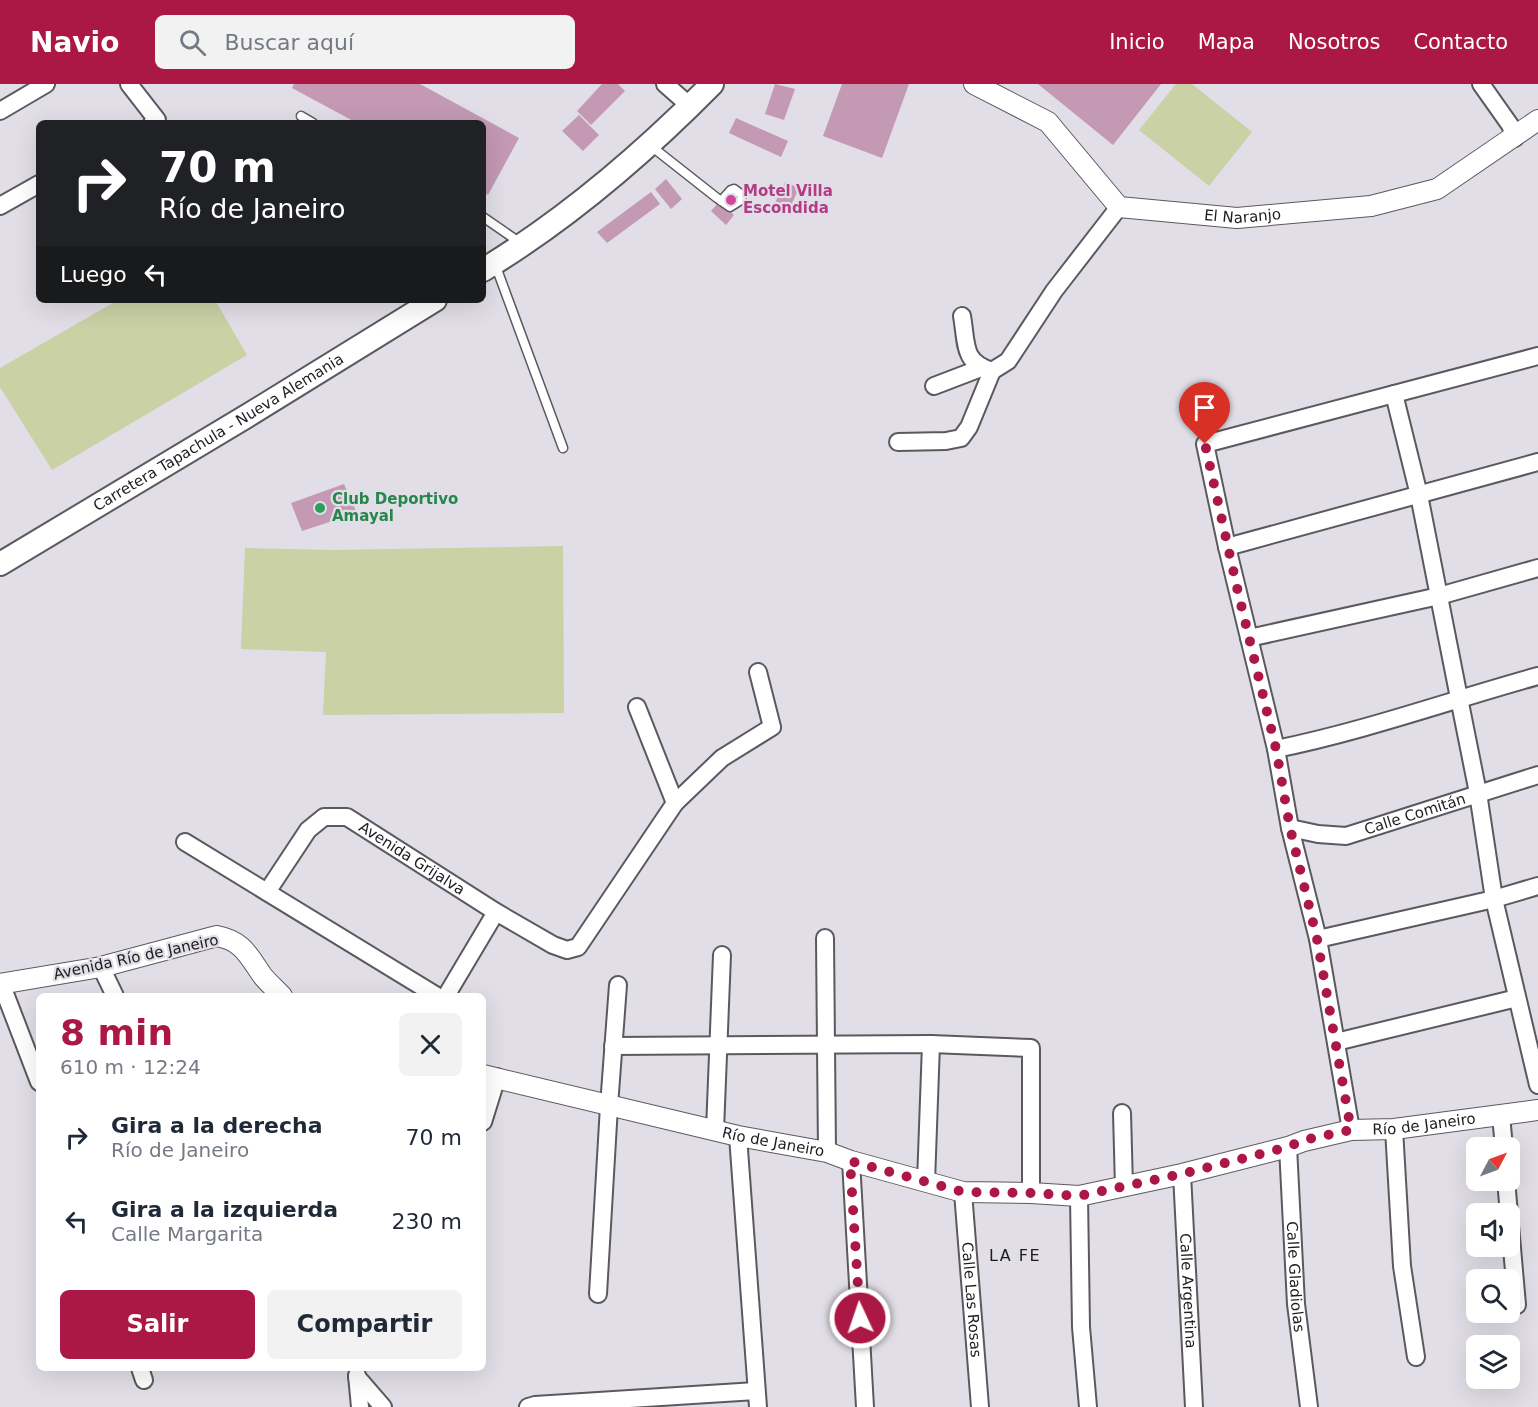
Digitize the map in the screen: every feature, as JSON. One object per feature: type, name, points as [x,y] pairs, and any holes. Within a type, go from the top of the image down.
[{"type":"main road","points":[[489,267],[523,245],[608,180],[711,84]]},
{"type":"main road","name":"Carretera Tapachula - Nueva Alemania","points":[[0,564],[430,303]]},
{"type":"street","points":[[0,111],[46,84]]},
{"type":"street","points":[[129,84],[153,120]]},
{"type":"street","points":[[665,84],[690,106]]},
{"type":"street","points":[[934,386],[1008,361],[1054,291],[1119,207],[1048,122],[974,84]]},
{"type":"street","points":[[1482,84],[1510,125],[1515,138]]},
{"type":"street","name":"El Naranjo","points":[[1119,207],[1238,218],[1371,206],[1437,189],[1515,138],[1538,120]]},
{"type":"street","points":[[0,206],[36,186]]},
{"type":"street","points":[[962,316],[968,354],[972,362],[986,370]]},
{"type":"street","points":[[1351,1130],[1317,939],[1290,828],[1276,749],[1227,547],[1205,444],[1538,356]]},
{"type":"street","points":[[898,442],[946,441],[961,438],[969,427],[986,370]]},
{"type":"street","points":[[1394,394],[1419,495],[1478,793],[1494,899],[1538,1085]]},
{"type":"street","points":[[1227,547],[1538,462]]},
{"type":"street","points":[[1249,638],[1439,596],[1538,568]]},
{"type":"street","points":[[637,707],[675,804],[722,758],[772,727],[758,672]]},
{"type":"street","points":[[1276,749],[1318,741],[1538,676]]},
{"type":"street","name":"Calle Comitán","points":[[1290,828],[1318,834],[1346,836],[1538,775]]},
{"type":"street","name":"Avenida Grijalva","points":[[267,892],[308,830],[324,817],[347,817],[496,912],[553,945],[567,950],[578,947],[675,804]]},
{"type":"street","points":[[185,842],[432,993]]},
{"type":"street","points":[[1317,939],[1494,899],[1538,886]]},
{"type":"street","points":[[448,993],[496,912]]},
{"type":"street","name":"Avenida Río de Janeiro","points":[[1,983],[101,967],[217,936],[231,938],[245,949],[264,977],[279,993]]},
{"type":"street","points":[[825,938],[827,1152]]},
{"type":"street","points":[[715,1130],[722,956]]},
{"type":"street","points":[[101,967],[113,993]]},
{"type":"street","points":[[1,983],[36,1074]]},
{"type":"street","points":[[598,1294],[618,985]]},
{"type":"street","points":[[1336,1042],[1517,998]]},
{"type":"street","points":[[926,1182],[931,1044]]},
{"type":"street","points":[[613,1046],[931,1044],[1031,1048],[1031,1193]]},
{"type":"street","points":[[486,1102],[490,1076],[609,1106]]},
{"type":"street","name":"Río de Janeiro","points":[[609,1106],[738,1136],[827,1152],[850,1161],[963,1192],[1079,1196],[1182,1174],[1288,1147],[1304,1140],[1351,1130],[1394,1129],[1538,1110]]},
{"type":"street","points":[[1122,1113],[1124,1187]]},
{"type":"street","points":[[1501,1115],[1503,1137]]},
{"type":"street","points":[[1394,1129],[1402,1266],[1416,1357]]},
{"type":"street","points":[[528,1407],[757,1399],[738,1136]]},
{"type":"street","name":"Calle Gladiolas","points":[[1288,1147],[1296,1304],[1309,1407]]},
{"type":"street","points":[[850,1161],[865,1407]]},
{"type":"street","name":"Calle Argentina","points":[[1182,1174],[1194,1407]]},
{"type":"street","points":[[1507,1191],[1514,1269]]},
{"type":"street","name":"Calle Las Rosas","points":[[963,1192],[980,1407]]},
{"type":"street","points":[[1079,1196],[1081,1327],[1088,1407]]},
{"type":"street","points":[[356,1373],[360,1407]]},
{"type":"street","points":[[356,1373],[383,1407]]},
{"type":"lane","points":[[301,116],[308,120]]},
{"type":"lane","points":[[649,144],[721,201]]},
{"type":"lane","points":[[486,219],[523,245]]},
{"type":"lane","points":[[489,267],[563,448]]},
{"type":"green space","points":[[1176,84],[1192,84],[1252,132],[1209,186],[1139,130]]},
{"type":"green space","points":[[113,303],[217,303],[247,355],[52,470],[0,387],[0,368]]},
{"type":"green space","points":[[563,546],[564,713],[323,715],[326,652],[241,649],[245,548],[332,550]]},
{"type":"building","points":[[294,84],[420,84],[486,120],[351,120],[292,88]]},
{"type":"building","points":[[602,84],[618,84],[625,91],[591,125],[577,111]]},
{"type":"building","points":[[775,84],[795,89],[784,120],[765,114]]},
{"type":"building","points":[[842,84],[909,84],[882,158],[823,136]]},
{"type":"building","points":[[1038,84],[1161,84],[1113,145]]},
{"type":"building","points":[[579,115],[599,135],[583,151],[562,131]]},
{"type":"building","points":[[736,118],[788,141],[781,157],[729,133]]},
{"type":"building","points":[[486,120],[519,138],[488,195],[486,194]]},
{"type":"building","points":[[666,179],[682,199],[671,209],[655,189]]},
{"type":"building","points":[[785,182],[799,188],[788,212],[774,205]]},
{"type":"building","points":[[651,192],[660,204],[607,243],[597,232]]},
{"type":"building","points":[[719,202],[734,215],[726,225],[711,211]]},
{"type":"building","points":[[344,484],[357,513],[302,531],[291,503]]},
{"type":"place","name":"Motel Villa Escondida","points":[[731,200]]},
{"type":"place","name":"Club Deportivo Amayal","points":[[320,508]]},
{"type":"district","name":"LA FE","points":[[1015,1255]]},
{"type":"route","points":[[860,1318],[850,1161],[963,1192],[1079,1196],[1182,1174],[1288,1147],[1304,1140],[1351,1130],[1317,939],[1290,828],[1276,749],[1227,547],[1205,444]]}]
